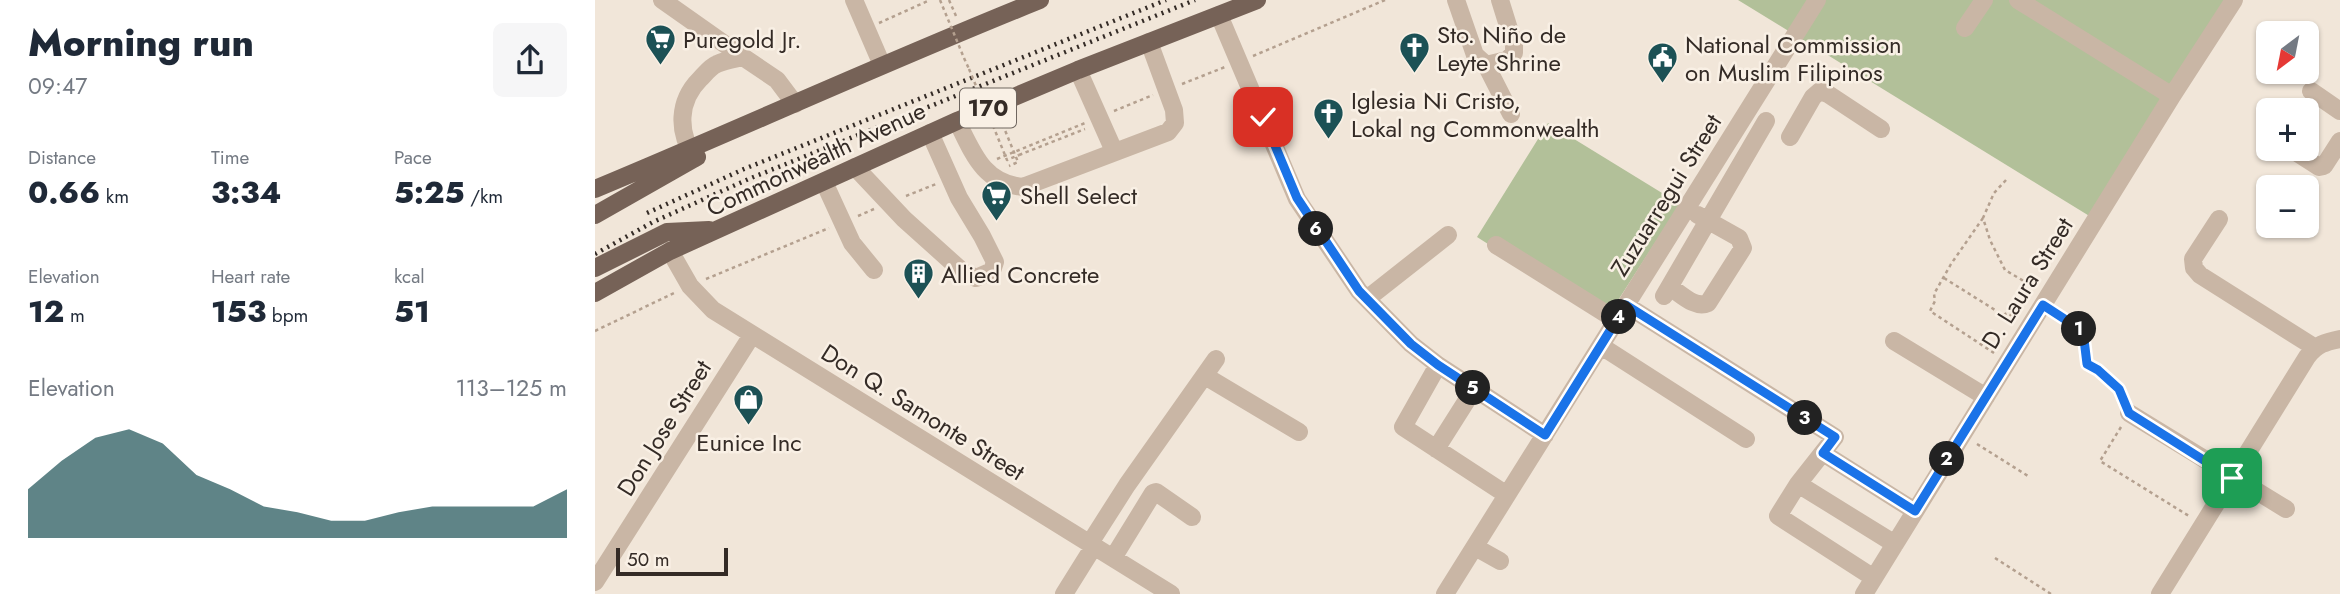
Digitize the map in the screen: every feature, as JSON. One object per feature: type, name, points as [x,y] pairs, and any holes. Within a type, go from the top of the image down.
[{"type":"main road","points":[[595,215],[692,154],[741,128],[882,65],[1040,0]]},
{"type":"main road","name":"Commonwealth Avenue","points":[[595,293],[670,251],[990,105],[1258,0]]},
{"type":"main road","points":[[595,189],[692,154]]},
{"type":"main road","points":[[595,268],[667,232],[723,229]]},
{"type":"street","points":[[661,0],[777,80],[795,104]]},
{"type":"street","points":[[854,0],[882,65]]},
{"type":"street","points":[[1456,0],[1475,55],[1486,65],[1511,114]]},
{"type":"street","points":[[1486,65],[1507,60],[1514,53],[1500,0]]},
{"type":"street","name":"Zuzuarregui Street","points":[[1445,594],[1817,0]]},
{"type":"street","points":[[1965,28],[1984,0]]},
{"type":"street","points":[[2018,0],[2172,96]]},
{"type":"street","name":"D. Laura Street","points":[[1864,594],[2234,0]]},
{"type":"street","points":[[1219,15],[1297,198],[1363,294],[1411,344],[1438,365],[1545,435]]},
{"type":"street","points":[[957,121],[981,166],[1003,182],[1023,187],[1168,132],[1175,122],[1174,110],[1149,42]]},
{"type":"street","points":[[692,154],[681,118],[691,88],[714,65],[743,57]]},
{"type":"street","points":[[1078,70],[1114,151]]},
{"type":"street","points":[[2311,91],[2340,111]]},
{"type":"street","points":[[1790,137],[1813,97],[1820,92],[1828,94],[1881,129]]},
{"type":"street","points":[[1687,208],[1708,221],[1739,239],[1743,248],[1704,306],[1698,306],[1667,291],[1708,221],[1766,121]]},
{"type":"street","points":[[855,167],[904,219],[963,272],[976,278],[992,271],[995,262],[958,198],[930,133]]},
{"type":"street","points":[[2310,161],[2319,167],[2324,166],[2340,141]]},
{"type":"street","points":[[824,182],[852,243],[874,270]]},
{"type":"street","points":[[2219,219],[2193,259],[2194,268],[2200,275],[2314,347]]},
{"type":"street","points":[[1363,294],[1448,235]]},
{"type":"street","points":[[1496,245],[1621,313],[1835,437],[1798,484],[1778,516],[1874,578]]},
{"type":"street","name":"Don Q. Samonte Street","points":[[670,251],[690,286],[713,310],[1171,594]]},
{"type":"street","name":"Don Jose Street","points":[[595,582],[752,335]]},
{"type":"street","points":[[2160,594],[2314,347],[2340,339]]},
{"type":"street","points":[[1894,341],[1986,397]]},
{"type":"street","points":[[1601,346],[1746,439]]},
{"type":"street","points":[[1064,594],[1127,485],[1216,359]]},
{"type":"street","points":[[1438,365],[1403,427],[1507,495]]},
{"type":"street","points":[[1205,376],[1299,432]]},
{"type":"street","points":[[1436,449],[1474,389]]},
{"type":"street","points":[[2129,413],[2285,509]]},
{"type":"street","points":[[1823,453],[1915,511]]},
{"type":"street","points":[[1798,484],[1895,544]]},
{"type":"street","points":[[1113,558],[1153,493],[1156,492],[1192,517]]},
{"type":"street","points":[[1475,547],[1500,562]]},
{"type":"path","points":[[891,18],[930,0]]},
{"type":"path","points":[[940,0],[979,93]]},
{"type":"path","points":[[990,105],[1007,160],[1101,122]]},
{"type":"path","points":[[990,105],[1018,162]]},
{"type":"path","points":[[2006,180],[1994,193],[1983,218],[1951,264],[1934,294],[1935,301],[1930,311],[2008,361]]},
{"type":"path","points":[[1983,218],[1990,240],[2005,270],[2083,331],[2087,364],[2119,389],[2129,413],[2100,461],[2203,525]]},
{"type":"path","points":[[1944,278],[2003,314],[2007,313],[2030,326]]},
{"type":"path","points":[[1976,443],[2028,476]]},
{"type":"path","points":[[1995,558],[2050,594]]},
{"type":"green space","points":[[1738,0],[2230,0],[2091,217]]},
{"type":"green space","points":[[1548,123],[1680,204],[1606,319],[1477,237]]},
{"type":"railway","points":[[647,213],[744,169],[1166,0]]},
{"type":"railway","points":[[595,254],[653,222],[751,178],[1195,0]]},
{"type":"place","name":"Puregold Jr.","points":[[660,66]]},
{"type":"place","name":"Sto. Niño de Leyte Shrine","points":[[1414,75]]},
{"type":"place","name":"National Commission on Muslim Filipinos","points":[[1662,85]]},
{"type":"place","name":"Iglesia Ni Cristo, Lokal ng Commonwealth","points":[[1328,141]]},
{"type":"place","name":"Shell Select","points":[[997,222]]},
{"type":"place","name":"Allied Concrete","points":[[918,301]]},
{"type":"place","name":"Eunice Inc","points":[[749,427]]},
{"type":"route","points":[[1263,117],[1297,198],[1359,291],[1411,344],[1438,365],[1545,435],[1626,305],[1835,437],[1823,453],[1915,511],[2043,305],[2083,331],[2087,364],[2119,389],[2129,413],[2232,478]]}]
